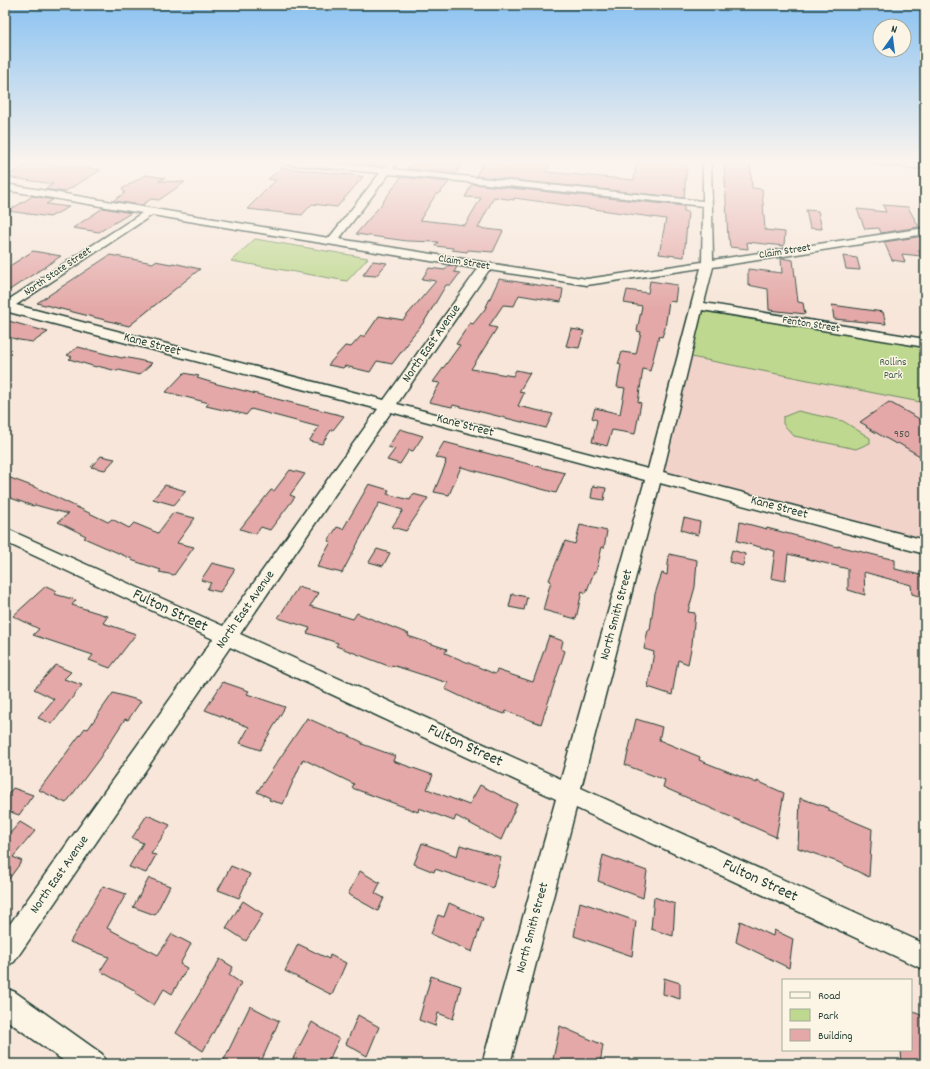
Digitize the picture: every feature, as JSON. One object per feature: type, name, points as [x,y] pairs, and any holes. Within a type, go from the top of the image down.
[{"type":"street","name":"Claim Street","points":[[150,211],[587,282],[925,231]]},
{"type":"street","name":"North State Street","points":[[5,307],[150,211]]},
{"type":"street","points":[[332,241],[356,211]]},
{"type":"street","name":"North Smith Street","points":[[496,1064],[570,793],[698,306],[708,264],[708,211]]},
{"type":"street","name":"North East Avenue","points":[[5,953],[389,407],[486,266]]},
{"type":"street","name":"Fenton Street","points":[[698,306],[925,343]]},
{"type":"street","name":"Kane Street","points":[[5,307],[654,475],[925,547]]},
{"type":"street","name":"Fulton Street","points":[[5,535],[925,957]]},
{"type":"street","points":[[5,1002],[92,1064]]},
{"type":"shaded area","points":[[691,357],[925,403],[925,539],[662,471]]},
{"type":"green space","points":[[255,239],[368,258],[347,281],[231,261]]},
{"type":"green space","name":"Rollins Park","points":[[702,311],[925,347],[925,403],[691,357]]},
{"type":"green space","points":[[798,411],[843,421],[870,438],[870,443],[856,449],[794,436],[783,424],[783,417]]},
{"type":"building","points":[[8,211],[62,211],[50,217]]},
{"type":"building","points":[[99,211],[119,211],[131,213],[99,232],[73,228]]},
{"type":"building","points":[[264,211],[306,211],[302,215]]},
{"type":"building","points":[[376,211],[426,211],[420,220],[465,225],[473,211],[487,211],[478,228],[503,231],[493,252],[468,250],[467,252],[452,250],[453,248],[435,246],[438,242],[407,241],[356,234]]},
{"type":"building","points":[[607,211],[688,212],[684,257],[659,254],[666,219]]},
{"type":"building","points":[[727,211],[764,211],[765,230],[785,232],[784,246],[747,242],[748,249],[730,247],[728,239]]},
{"type":"building","points":[[806,211],[818,211],[822,229],[810,228]]},
{"type":"building","points":[[858,211],[886,212],[886,211],[910,211],[919,227],[881,233],[879,228],[865,229]]},
{"type":"building","points":[[924,236],[925,250],[918,250],[921,256],[902,254],[905,262],[892,260],[884,242]]},
{"type":"building","points":[[33,251],[61,256],[5,293],[5,269]]},
{"type":"building","points":[[110,255],[153,263],[155,261],[171,264],[173,263],[200,269],[129,326],[37,303]]},
{"type":"building","points":[[843,256],[857,258],[860,270],[846,269]]},
{"type":"building","points":[[781,258],[793,260],[798,302],[803,303],[805,314],[769,310],[768,289],[748,285],[748,269],[782,273]]},
{"type":"building","points":[[373,261],[387,263],[376,276],[363,275]]},
{"type":"building","points":[[449,265],[457,267],[454,272],[460,273],[451,285],[446,285],[424,322],[408,341],[409,342],[392,364],[377,361],[370,372],[345,366],[343,368],[328,365],[345,346],[351,347],[361,336],[365,336],[379,316],[403,320],[436,281],[422,279],[429,268],[445,270]]},
{"type":"building","points":[[499,279],[563,289],[561,302],[519,295],[514,306],[503,305],[489,326],[497,328],[471,369],[513,376],[516,370],[530,373],[519,392],[524,393],[518,406],[553,414],[546,428],[453,405],[452,407],[429,402],[440,383],[433,382],[460,345],[456,344],[470,323],[473,324],[485,309]]},
{"type":"building","points":[[650,281],[677,285],[675,302],[669,301],[665,328],[662,337],[659,336],[650,371],[643,369],[638,402],[641,403],[635,434],[612,430],[607,446],[592,442],[597,420],[592,418],[595,408],[620,414],[625,388],[617,387],[621,365],[618,364],[622,352],[636,354],[641,332],[637,331],[642,306],[624,303],[627,290],[648,293]]},
{"type":"building","points":[[832,305],[883,312],[886,324],[834,319]]},
{"type":"building","points":[[5,320],[48,332],[33,342],[19,340],[5,336]]},
{"type":"building","points":[[571,329],[584,331],[579,348],[566,346]]},
{"type":"building","points":[[78,347],[122,358],[124,357],[152,363],[139,375],[119,370],[117,371],[96,367],[69,359],[72,357],[67,355]]},
{"type":"building","points":[[184,373],[199,376],[197,378],[217,384],[344,416],[333,430],[331,430],[322,444],[309,441],[319,427],[251,409],[246,415],[206,406],[209,403],[166,392]]},
{"type":"building","points":[[889,402],[925,422],[925,459],[866,427],[867,426],[860,422]]},
{"type":"building","points":[[400,429],[423,436],[413,451],[409,450],[400,464],[387,460],[395,449],[388,447]]},
{"type":"building","points":[[444,442],[565,473],[556,493],[461,467],[449,495],[434,492],[446,463],[446,460],[435,457]]},
{"type":"building","points":[[101,456],[115,459],[105,470],[91,467]]},
{"type":"building","points":[[290,470],[305,474],[290,495],[295,497],[270,530],[261,527],[256,534],[240,529],[271,490],[274,491]]},
{"type":"building","points":[[5,476],[37,488],[108,522],[112,519],[129,528],[134,523],[158,533],[173,513],[195,518],[177,543],[194,547],[174,575],[159,572],[161,570],[131,560],[132,559],[84,538],[86,536],[58,522],[68,514],[35,505],[33,506],[5,496]]},
{"type":"building","points":[[369,484],[389,490],[387,494],[410,500],[413,494],[428,498],[406,531],[392,527],[403,510],[379,503],[342,573],[317,567],[331,542],[328,541],[337,527],[343,529]]},
{"type":"building","points":[[165,485],[186,491],[174,505],[153,499]]},
{"type":"building","points":[[593,486],[606,488],[604,500],[591,498]]},
{"type":"building","points":[[684,518],[700,522],[698,535],[681,530]]},
{"type":"building","points":[[740,522],[895,560],[895,569],[925,576],[925,598],[912,594],[911,585],[864,572],[865,595],[848,590],[848,569],[788,554],[785,581],[771,578],[775,551],[737,541]]},
{"type":"building","points":[[580,525],[607,531],[604,548],[602,547],[596,572],[594,572],[586,593],[582,591],[576,619],[543,610],[551,581],[549,580],[565,541],[575,544]]},
{"type":"building","points":[[377,549],[390,553],[383,566],[369,562]]},
{"type":"building","points":[[732,550],[745,554],[743,566],[729,562]]},
{"type":"building","points":[[669,554],[697,560],[695,587],[688,612],[695,613],[692,644],[688,664],[678,660],[672,695],[648,687],[654,652],[644,649],[648,630],[650,630],[655,594],[662,573],[667,575]]},
{"type":"building","points":[[212,563],[235,569],[220,592],[207,589],[211,583],[201,580]]},
{"type":"building","points":[[46,586],[57,591],[54,594],[76,600],[72,605],[108,616],[103,623],[136,634],[110,668],[89,660],[93,655],[33,635],[39,629],[13,616]]},
{"type":"building","points":[[298,587],[319,593],[310,606],[353,619],[357,613],[409,634],[408,636],[447,649],[445,653],[495,674],[497,670],[533,682],[549,636],[563,641],[561,649],[565,651],[541,724],[506,711],[505,714],[483,707],[445,689],[448,683],[392,665],[391,667],[336,646],[338,643],[307,633],[310,628],[278,618]]},
{"type":"building","points":[[512,594],[527,597],[524,610],[509,607]]},
{"type":"building","points":[[56,665],[71,672],[64,679],[82,685],[52,724],[38,718],[54,699],[34,689]]},
{"type":"building","points":[[223,682],[249,691],[247,694],[285,707],[260,750],[240,743],[249,727],[205,710]]},
{"type":"building","points":[[113,693],[141,701],[128,720],[125,719],[99,759],[66,803],[39,790],[85,728],[88,729]]},
{"type":"building","points":[[307,718],[342,734],[343,733],[362,742],[362,744],[395,756],[393,761],[433,775],[427,789],[469,805],[480,785],[517,804],[501,840],[456,816],[454,821],[419,808],[418,812],[352,788],[354,784],[303,759],[283,804],[269,800],[270,798],[257,792]]},
{"type":"building","points":[[636,719],[662,727],[659,740],[700,757],[699,760],[757,783],[757,781],[784,793],[776,837],[663,787],[665,780],[625,765]]},
{"type":"building","points":[[13,788],[33,795],[19,815],[5,810],[5,798]]},
{"type":"building","points":[[800,798],[829,808],[829,811],[872,829],[869,877],[838,862],[798,848]]},
{"type":"building","points":[[147,815],[170,825],[151,854],[156,855],[146,873],[129,867],[143,843],[132,838]]},
{"type":"building","points":[[20,822],[35,831],[13,857],[22,861],[5,884],[5,839]]},
{"type":"building","points":[[422,843],[457,856],[460,845],[501,857],[493,888],[435,869],[434,872],[414,864]]},
{"type":"building","points":[[603,855],[647,871],[643,898],[598,881]]},
{"type":"building","points":[[231,866],[250,874],[239,898],[218,890]]},
{"type":"building","points":[[360,871],[380,883],[375,893],[384,898],[378,911],[348,894]]},
{"type":"building","points":[[149,878],[170,886],[155,915],[133,907]]},
{"type":"building","points":[[103,886],[126,894],[107,928],[158,955],[172,934],[191,944],[180,964],[187,968],[172,994],[164,989],[154,1005],[135,993],[136,991],[100,971],[109,957],[70,942]]},
{"type":"building","points":[[654,897],[675,904],[673,936],[651,929]]},
{"type":"building","points":[[243,901],[263,914],[246,941],[226,928]]},
{"type":"building","points":[[580,902],[636,921],[632,956],[574,936]]},
{"type":"building","points":[[449,903],[483,918],[472,952],[431,934],[438,915],[444,917]]},
{"type":"building","points":[[740,921],[773,936],[774,930],[793,939],[789,968],[736,942]]},
{"type":"building","points":[[298,944],[329,959],[330,955],[346,963],[332,995],[285,971]]},
{"type":"building","points":[[220,959],[233,967],[229,975],[241,983],[203,1051],[176,1033]]},
{"type":"building","points":[[431,976],[461,986],[453,1019],[438,1013],[435,1026],[419,1020]]},
{"type":"building","points":[[664,978],[680,983],[680,999],[663,994]]},
{"type":"building","points":[[250,1006],[279,1021],[260,1064],[222,1064]]},
{"type":"building","points":[[912,1011],[923,1016],[924,1064],[902,1064],[901,1051],[912,1051]]},
{"type":"building","points":[[358,1015],[379,1027],[367,1056],[346,1044]]},
{"type":"building","points":[[312,1022],[339,1039],[327,1064],[290,1064]]},
{"type":"building","points":[[560,1026],[603,1045],[600,1064],[552,1064]]}]
